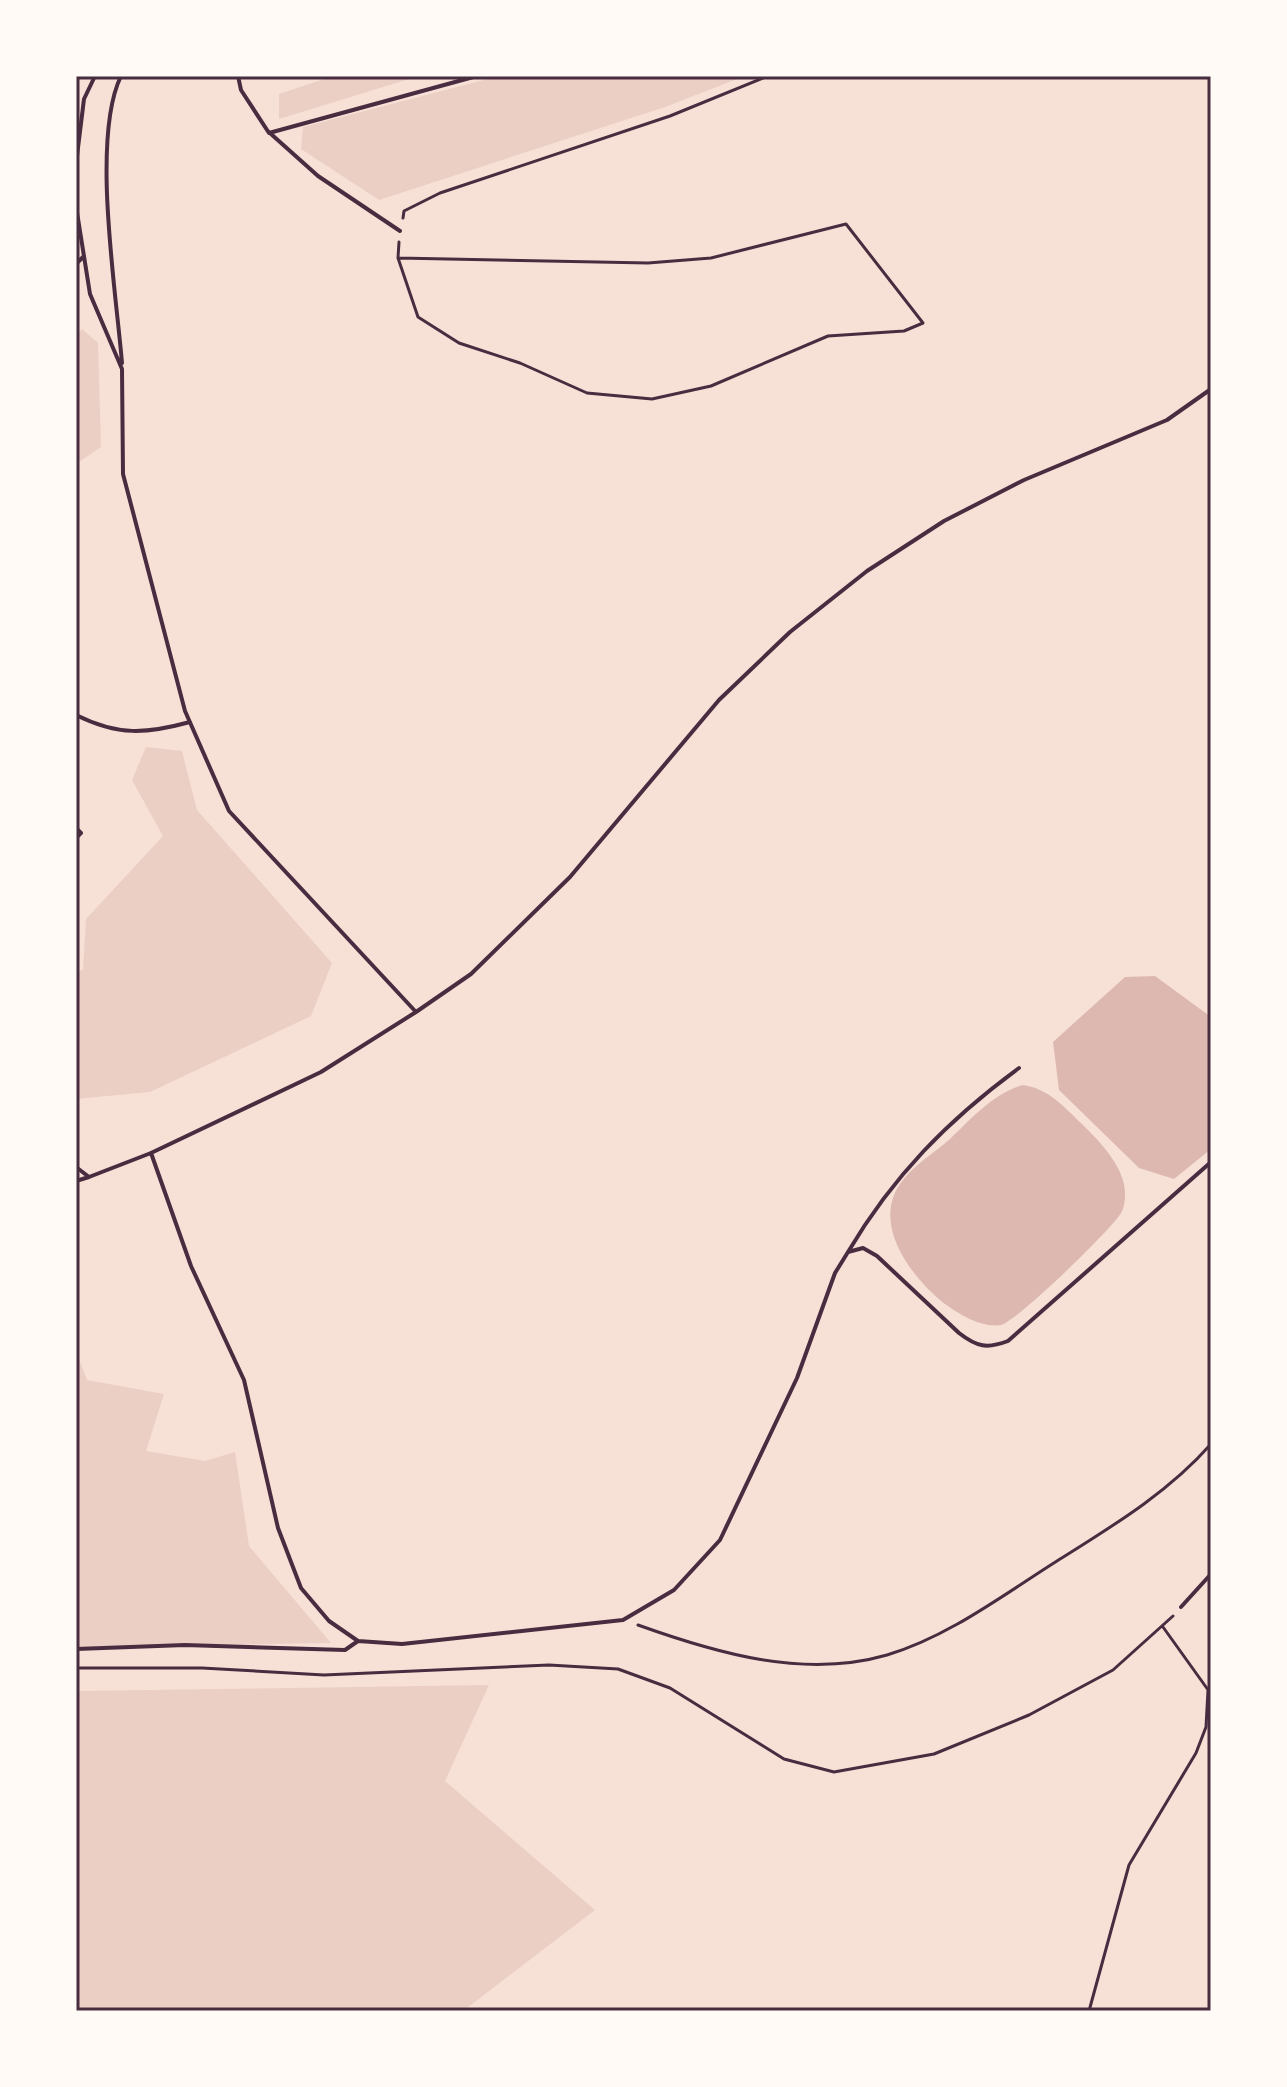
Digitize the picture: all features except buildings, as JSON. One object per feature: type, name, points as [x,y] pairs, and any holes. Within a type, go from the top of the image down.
[{"type":"lane","points":[[76,164],[84,99],[95,76]]},
{"type":"lane","points":[[121,76],[114,91],[106,162],[122,369],[123,474],[190,722],[229,811],[416,1012]]},
{"type":"lane","points":[[238,76],[241,90],[269,133],[318,176],[400,231]]},
{"type":"lane","points":[[269,133],[477,76]]},
{"type":"lane","points":[[76,206],[90,294],[122,369]]},
{"type":"lane","points":[[76,264],[84,256]]},
{"type":"lane","points":[[76,1181],[151,1153],[321,1072],[471,974],[570,877],[719,700],[790,632],[867,571],[944,521],[1024,480],[1167,420],[1211,389]]},
{"type":"lane","points":[[76,715],[101,728],[147,733],[190,722]]},
{"type":"lane","points":[[76,828],[81,833],[76,838]]},
{"type":"lane","points":[[151,1153],[191,1266],[244,1380],[278,1528],[301,1588],[329,1621],[358,1641],[402,1644],[623,1620],[674,1590],[720,1540],[797,1378],[835,1273],[848,1252],[904,1169],[980,1097],[1019,1068]]},
{"type":"lane","points":[[848,1252],[863,1248],[877,1256],[959,1333],[973,1344],[990,1348],[1008,1341],[1211,1162]]},
{"type":"lane","points":[[76,1167],[89,1177]]},
{"type":"lane","points":[[1181,1607],[1211,1574]]},
{"type":"lane","points":[[76,1649],[185,1645],[345,1650],[358,1641]]},
{"type":"path","points":[[398,258],[648,263],[695,260],[846,224],[923,323],[904,331],[828,336],[807,342],[711,386],[652,399],[587,393],[449,337],[418,317],[398,258],[404,211],[440,193],[670,116],[768,76]]},
{"type":"path","points":[[623,1620],[716,1652],[755,1659],[789,1663],[886,1655],[939,1634],[1105,1530],[1171,1484],[1211,1444]]},
{"type":"path","points":[[76,1668],[202,1668],[324,1675],[549,1665],[618,1669],[670,1688],[784,1759],[834,1772],[934,1754],[1029,1715],[1113,1670],[1163,1627],[1181,1607]]},
{"type":"path","points":[[1089,2011],[1129,1865],[1196,1753],[1206,1727],[1210,1692],[1163,1627]]},
{"type":"shaded area","points":[[333,76],[419,76],[279,119],[279,94]]},
{"type":"shaded area","points":[[499,76],[745,76],[665,107],[379,200],[301,149],[303,127]]},
{"type":"shaded area","points":[[82,329],[98,343],[101,447],[76,464],[76,334]]},
{"type":"shaded area","points":[[146,747],[182,751],[197,810],[332,963],[311,1016],[150,1092],[76,1099],[76,971],[83,970],[86,919],[163,836],[132,780]]},
{"type":"shaded area","points":[[1155,976],[1211,1017],[1211,1149],[1174,1179],[1139,1168],[1059,1090],[1053,1042],[1125,977]]},
{"type":"shaded area","points":[[1023,1085],[1041,1090],[1055,1099],[1104,1147],[1121,1175],[1125,1202],[1114,1222],[1043,1292],[1010,1320],[1001,1325],[986,1325],[945,1304],[920,1281],[893,1234],[890,1217],[892,1200],[905,1177],[975,1115],[1002,1094]]},
{"type":"shaded area","points":[[76,1351],[87,1380],[164,1394],[146,1451],[205,1461],[235,1452],[249,1546],[331,1643],[76,1650]]},
{"type":"shaded area","points":[[489,1685],[445,1781],[595,1910],[463,2011],[76,2011],[76,1691]]}]
